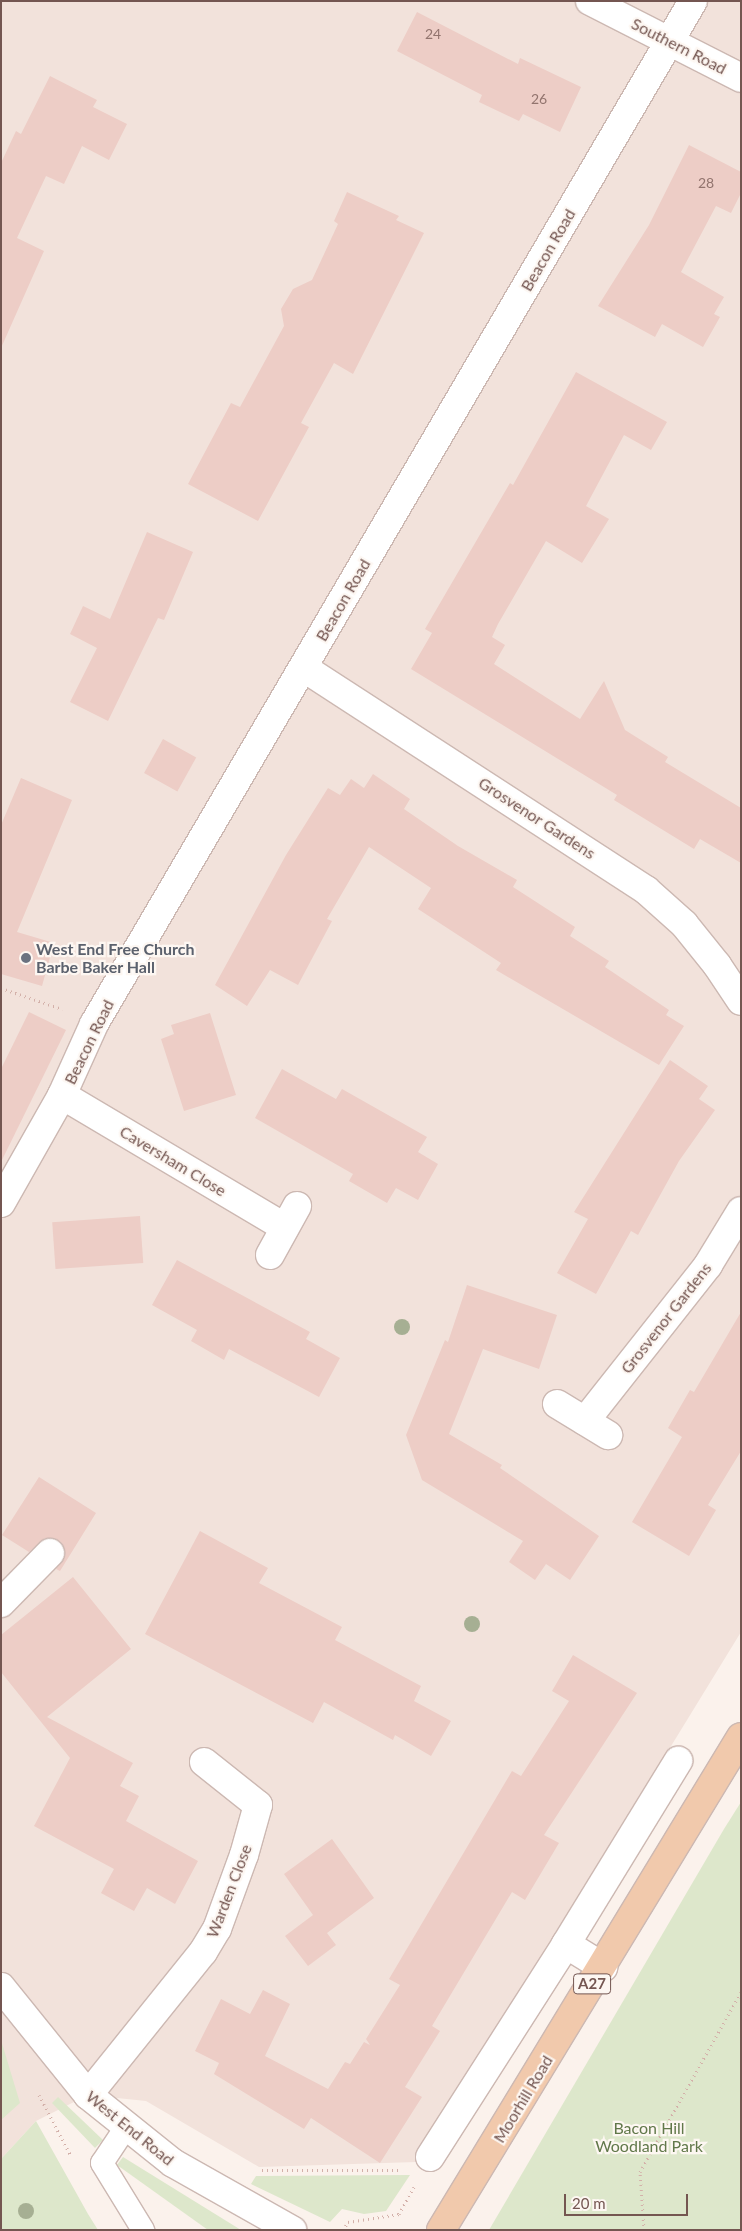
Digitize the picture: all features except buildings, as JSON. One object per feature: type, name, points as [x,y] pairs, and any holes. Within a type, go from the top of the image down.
[{"type":"main road","name":"Moorhill Road","points":[[441,2230],[603,1967],[741,1737]]},
{"type":"street","name":"Southern Road","points":[[590,1],[741,78]]},
{"type":"street","name":"Beacon Road","points":[[1,1203],[62,1095],[94,1024],[693,1]]},
{"type":"street","name":"Grosvenor Gardens","points":[[304,668],[646,890],[684,924],[717,965],[741,1001]]},
{"type":"street","name":"Caversham Close","points":[[62,1095],[290,1216],[270,1255]]},
{"type":"street","name":"Grosvenor Gardens","points":[[585,1421],[708,1264],[741,1211]]},
{"type":"street","points":[[557,1404],[608,1435]]},
{"type":"street","points":[[1,1603],[50,1553]]},
{"type":"street","points":[[426,2164],[566,1944],[678,1761]]},
{"type":"street","name":"Warden Close","points":[[88,2095],[203,1952],[217,1928],[244,1856],[258,1805],[204,1762]]},
{"type":"street","points":[[566,1944],[603,1967]]},
{"type":"street","name":"West End Road","points":[[1,1987],[88,2095],[126,2127],[193,2176],[292,2230]]},
{"type":"lane","points":[[126,2127],[102,2163],[143,2230]]},
{"type":"path","points":[[1,988],[46,1002],[94,1024]]},
{"type":"path","points":[[644,2230],[640,2172],[741,1992]]},
{"type":"path","points":[[254,2170],[426,2164]]},
{"type":"path","points":[[343,2230],[348,2222],[399,2214],[426,2164]]},
{"type":"shaded area","points":[[1,1],[741,1],[741,1632],[416,2162],[259,2167],[146,2101],[88,2095],[36,2121],[1,2159]]},
{"type":"green space","name":"Bacon Hill Woodland Park","points":[[741,1802],[741,2230],[489,2230],[724,1829]]},
{"type":"green space","points":[[1,2040],[20,2103],[1,2120]]},
{"type":"green space","points":[[58,2097],[103,2140],[95,2148],[52,2103]]},
{"type":"green space","points":[[36,2121],[98,2230],[1,2230],[1,2159]]},
{"type":"green space","points":[[123,2157],[241,2230],[208,2230],[117,2165]]},
{"type":"green space","points":[[410,2175],[386,2211],[364,2214],[342,2209],[330,2222],[251,2184],[256,2176]]},
{"type":"place","name":"West End Free Church Barbe Baker Hall","points":[[26,958]]}]
